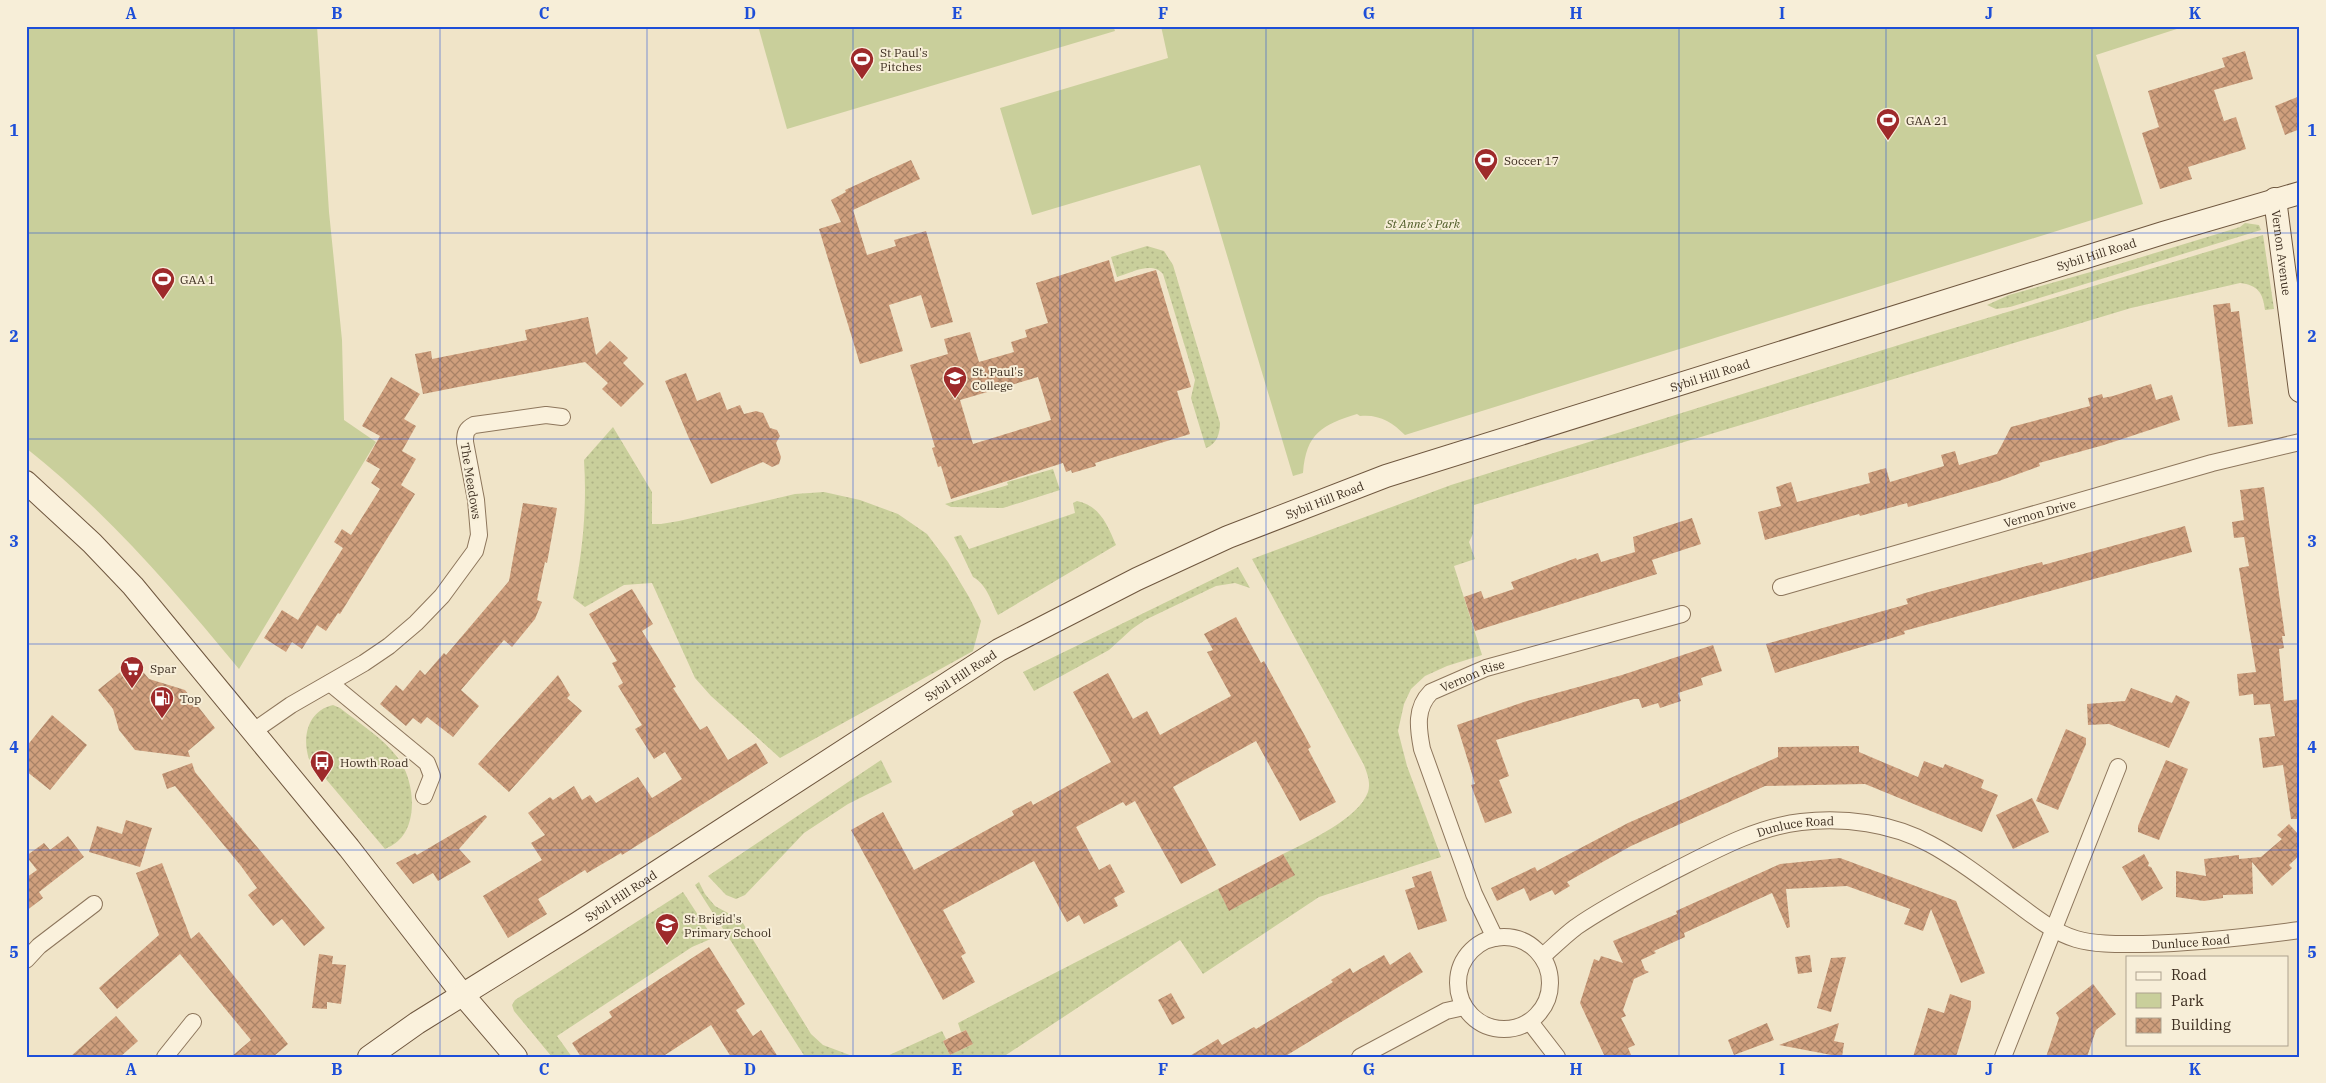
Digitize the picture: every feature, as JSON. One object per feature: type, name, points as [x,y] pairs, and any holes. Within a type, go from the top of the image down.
[{"type":"main road","name":"Vernon Avenue","points":[[2300,193],[2275,199],[2300,391]]},
{"type":"main road","name":"Sybil Hill Road","points":[[369,1057],[417,1023],[999,650],[1137,579],[1228,537],[1376,479],[2275,199]]},
{"type":"main road","points":[[26,482],[92,543],[133,586],[354,854],[463,995],[516,1057]]},
{"type":"street","name":"The Meadows","points":[[252,732],[291,705],[389,646],[416,623],[442,596],[475,551],[479,535],[476,500],[464,434],[469,428],[546,415],[562,417]]},
{"type":"street","name":"Vernon Drive","points":[[1780,587],[2212,463],[2300,442]]},
{"type":"street","name":"Vernon Rise","points":[[1495,938],[1474,894],[1422,749],[1418,727],[1419,712],[1424,698],[1431,692],[1486,668],[1682,614]]},
{"type":"street","points":[[330,683],[427,763],[432,776],[424,796]]},
{"type":"street","points":[[2003,1057],[2052,929],[2118,767]]},
{"type":"street","name":"Dunluce Road","points":[[1542,957],[1574,928],[1611,904],[1732,843],[1800,822],[1849,820],[1895,830],[1930,844],[2052,929],[2076,939],[2092,942],[2132,944],[2210,940],[2300,930]]},
{"type":"street","points":[[26,960],[39,946],[94,904]]},
{"type":"street","points":[[1495,938],[1509,938],[1522,942],[1542,957],[1548,973],[1550,986],[1543,1006],[1530,1022],[1516,1028],[1501,1029],[1487,1026],[1474,1019],[1464,1007],[1459,994],[1458,979],[1462,965],[1470,952],[1481,943],[1495,938]]},
{"type":"street","points":[[1360,1057],[1446,1011],[1464,1007]]},
{"type":"street","points":[[165,1057],[193,1022]]},
{"type":"street","points":[[1530,1022],[1557,1057]]},
{"type":"green space","points":[[26,26],[317,26],[329,212],[342,340],[344,420],[376,442],[239,669],[164,581],[112,525],[26,448]]},
{"type":"green space","name":"St Paul's Pitches","points":[[758,26],[1113,26],[1115,31],[787,129]]},
{"type":"green space","name":"St Anne's Park","points":[[1161,26],[2186,26],[2096,55],[2143,204],[1405,435],[1385,420],[1357,414],[1334,422],[1318,433],[1308,448],[1303,473],[1293,476],[1200,165],[1032,215],[1000,108],[1168,58]]},
{"type":"green space","points":[[2245,223],[2259,225],[2261,230],[2010,307],[1996,309],[1987,305],[2009,295],[2119,264],[2240,227]]},
{"type":"green space","points":[[2263,235],[2274,309],[2265,310],[2263,299],[2258,291],[2251,286],[2240,283],[2131,308],[1474,505],[1473,534],[1469,542],[1475,559],[1454,566],[1482,655],[1447,666],[1425,676],[1411,689],[1404,704],[1398,731],[1407,766],[1441,857],[1319,897],[1203,974],[1180,940],[1003,1057],[885,1057],[942,1031],[946,1039],[943,1041],[950,1055],[973,1044],[966,1030],[961,1032],[958,1023],[1218,889],[1229,910],[1294,875],[1283,854],[1332,828],[1344,820],[1363,802],[1369,785],[1364,765],[1252,559],[1451,485],[1934,334]]},
{"type":"green space","points":[[1147,246],[1164,251],[1173,265],[1220,423],[1217,438],[1213,444],[1206,448],[1191,398],[1195,380],[1163,274],[1153,268],[1147,268],[1117,277],[1111,257]]},
{"type":"green space","points":[[613,427],[652,492],[652,524],[679,521],[795,494],[824,492],[860,500],[898,514],[927,534],[948,562],[969,597],[981,621],[973,651],[780,758],[711,696],[695,678],[652,583],[624,585],[585,607],[573,598],[583,529],[585,495],[584,460]]},
{"type":"green space","points":[[1053,469],[1060,490],[1003,508],[951,507],[945,504],[1008,485],[1007,482]]},
{"type":"green space","points":[[1077,501],[1092,507],[1102,517],[1116,545],[998,615],[982,584],[973,577],[954,537],[961,535],[969,549],[1075,513],[1073,503]]},
{"type":"green space","points":[[1238,567],[1250,588],[1235,583],[1216,586],[1145,620],[1109,650],[1034,691],[1023,672]]},
{"type":"green space","points":[[333,705],[340,708],[385,744],[398,758],[408,777],[412,800],[409,823],[405,833],[398,841],[385,849],[309,759],[306,743],[312,719],[324,708]]},
{"type":"green space","points":[[881,760],[892,782],[848,804],[804,833],[745,895],[736,899],[726,895],[708,876]]},
{"type":"green space","points":[[699,882],[705,894],[715,906],[741,920],[811,1034],[823,1045],[855,1057],[805,1057],[695,885]]},
{"type":"green space","points":[[683,892],[713,938],[692,947],[557,1036],[572,1057],[552,1057],[514,1011],[512,1005],[515,1000]]},
{"type":"building","points":[[2245,51],[2253,79],[2214,90],[2224,121],[2236,117],[2246,149],[2188,167],[2192,179],[2160,189],[2142,133],[2159,127],[2148,91],[2225,67],[2222,58]]},
{"type":"building","points":[[2300,96],[2300,129],[2285,135],[2275,106]]},
{"type":"building","points":[[911,160],[920,179],[853,210],[867,255],[896,246],[894,240],[926,231],[953,322],[931,328],[921,295],[889,305],[903,351],[860,364],[819,229],[841,222],[831,200],[846,192],[845,190]]},
{"type":"building","points":[[1109,260],[1115,282],[1156,270],[1191,387],[1177,391],[1190,434],[1095,463],[1096,466],[1072,473],[1071,470],[1066,472],[1063,463],[951,499],[941,466],[938,467],[932,448],[935,447],[910,365],[948,354],[944,339],[970,332],[979,362],[1014,352],[1011,342],[1027,337],[1025,330],[1048,323],[1036,283]],"holes":[[[1038,377],[1051,420],[973,444],[960,400]]]},
{"type":"building","points":[[2230,303],[2231,312],[2239,311],[2253,424],[2228,427],[2213,305]]},
{"type":"building","points":[[588,317],[596,355],[610,341],[628,358],[623,363],[644,384],[621,407],[602,389],[608,383],[585,362],[423,394],[415,354],[431,351],[432,359],[527,340],[525,330]]},
{"type":"building","points":[[686,373],[697,401],[720,392],[727,410],[740,405],[744,414],[756,411],[763,413],[770,428],[777,430],[780,436],[776,443],[781,457],[779,464],[772,467],[763,462],[711,484],[665,381]]},
{"type":"building","points":[[391,377],[420,394],[404,419],[416,426],[402,451],[416,459],[401,485],[415,494],[340,614],[338,613],[326,631],[317,625],[302,649],[292,642],[286,652],[264,638],[282,610],[298,620],[343,548],[334,542],[342,529],[351,535],[380,489],[371,483],[380,469],[366,461],[380,436],[362,426]]},
{"type":"building","points":[[2151,384],[2156,400],[2172,395],[2180,420],[2104,445],[2039,463],[2040,466],[1999,481],[1944,497],[1908,507],[1907,503],[1860,516],[1859,514],[1765,540],[1758,512],[1781,506],[1776,487],[1791,482],[1797,502],[1870,483],[1868,473],[1886,468],[1890,482],[1944,466],[1941,455],[1955,451],[1959,465],[1997,454],[2011,427],[2090,406],[2088,398],[2102,394],[2103,398],[2113,396]]},
{"type":"building","points":[[2264,487],[2285,636],[2282,636],[2284,648],[2279,649],[2284,701],[2300,699],[2300,819],[2291,819],[2283,765],[2263,768],[2259,738],[2275,736],[2270,704],[2254,705],[2253,694],[2239,696],[2237,674],[2256,672],[2239,568],[2249,566],[2244,537],[2234,538],[2232,522],[2244,520],[2240,490]]},
{"type":"building","points":[[523,503],[557,508],[547,563],[545,562],[537,600],[542,602],[535,619],[512,647],[504,640],[461,690],[479,706],[453,737],[427,717],[421,724],[413,718],[406,726],[380,704],[396,685],[403,691],[420,670],[425,675],[444,653],[446,655],[509,581]]},
{"type":"building","points":[[1692,518],[1701,544],[1652,560],[1657,574],[1475,631],[1464,597],[1481,591],[1484,599],[1514,589],[1511,582],[1576,558],[1577,560],[1598,553],[1601,562],[1635,552],[1633,537]]},
{"type":"building","points":[[2185,526],[2192,552],[1904,631],[1905,634],[1775,673],[1766,644],[1908,604],[1906,599],[1925,593],[2042,562],[2043,565]]},
{"type":"building","points":[[632,589],[653,624],[642,631],[676,687],[673,688],[700,730],[707,726],[728,760],[756,743],[768,763],[622,855],[621,853],[587,873],[585,870],[538,899],[547,914],[508,938],[483,896],[542,860],[531,843],[545,835],[528,813],[550,797],[553,800],[574,786],[582,800],[590,795],[596,803],[638,777],[652,798],[682,779],[665,752],[654,759],[635,729],[642,725],[618,686],[623,683],[612,663],[617,661],[589,614]]},
{"type":"building","points":[[1236,617],[1261,663],[1264,661],[1311,747],[1308,749],[1336,802],[1300,821],[1256,741],[1173,787],[1216,865],[1181,884],[1135,801],[1126,806],[1123,802],[1076,827],[1099,870],[1110,864],[1125,892],[1114,898],[1118,906],[1084,924],[1079,915],[1067,922],[1034,861],[943,910],[966,953],[961,956],[975,982],[943,1000],[851,830],[883,812],[914,870],[1014,815],[1012,811],[1031,801],[1033,805],[1111,762],[1073,692],[1108,673],[1133,719],[1147,711],[1160,735],[1231,696],[1207,652],[1213,650],[1204,634]]},
{"type":"building","points":[[1713,645],[1722,671],[1701,678],[1703,685],[1678,693],[1681,701],[1660,708],[1658,703],[1642,708],[1639,699],[1634,699],[1496,740],[1509,776],[1499,780],[1512,813],[1485,823],[1471,785],[1475,784],[1457,725],[1527,701],[1622,675]]},
{"type":"building","name":"Top","points":[[134,661],[149,679],[185,690],[215,728],[188,751],[190,757],[135,750],[119,730],[113,709],[98,690]]},
{"type":"building","points":[[558,675],[570,695],[567,698],[582,711],[509,792],[478,764]]},
{"type":"building","points":[[2131,688],[2172,703],[2176,695],[2190,702],[2169,748],[2109,724],[2088,725],[2087,704],[2125,701]]},
{"type":"building","points":[[52,715],[87,745],[50,790],[26,771],[26,747]]},
{"type":"building","points":[[2066,729],[2086,738],[2086,744],[2058,810],[2036,801]]},
{"type":"building","points":[[1859,746],[1859,752],[1918,777],[1924,761],[1943,768],[1945,764],[1984,780],[1981,788],[1998,795],[1982,832],[1865,784],[1765,786],[1631,846],[1567,882],[1570,886],[1555,895],[1552,890],[1530,901],[1524,888],[1497,901],[1491,888],[1535,867],[1537,871],[1628,823],[1778,757],[1778,747]]},
{"type":"building","points":[[2166,760],[2188,769],[2159,840],[2138,832],[2138,826]]},
{"type":"building","points":[[192,763],[195,772],[325,928],[304,946],[282,919],[273,926],[248,895],[257,888],[241,866],[175,786],[167,789],[162,774]]},
{"type":"building","points":[[2032,798],[2049,832],[2013,849],[1996,815]]},
{"type":"building","points":[[485,815],[487,817],[459,849],[471,862],[438,881],[433,873],[413,884],[396,863],[415,853],[417,855]]},
{"type":"building","points":[[126,820],[152,828],[140,867],[89,852],[97,826],[122,834]]},
{"type":"building","points":[[2289,824],[2300,836],[2300,855],[2289,865],[2292,868],[2272,886],[2252,862],[2253,894],[2223,895],[2223,898],[2204,901],[2176,897],[2176,871],[2206,876],[2204,859],[2239,855],[2239,859],[2261,857],[2282,839],[2277,835]]},
{"type":"building","points":[[68,836],[84,857],[39,892],[43,898],[26,911],[26,875],[27,877],[37,870],[26,856],[44,843],[50,850]]},
{"type":"building","points":[[1283,854],[1295,875],[1229,911],[1218,889]]},
{"type":"building","points":[[2144,854],[2149,863],[2148,866],[2151,867],[2163,888],[2142,901],[2122,867]]},
{"type":"building","points":[[1840,858],[1956,901],[1985,973],[1961,983],[1931,909],[1923,931],[1904,924],[1910,909],[1847,886],[1786,889],[1790,927],[1787,928],[1772,893],[1684,933],[1685,937],[1654,951],[1656,953],[1641,960],[1645,970],[1649,972],[1634,979],[1623,1010],[1626,1016],[1621,1018],[1635,1045],[1628,1048],[1632,1057],[1605,1057],[1580,1003],[1594,959],[1599,961],[1601,956],[1623,963],[1613,941],[1677,914],[1676,911],[1780,864]]},
{"type":"building","points":[[162,863],[191,939],[199,932],[288,1044],[273,1057],[231,1057],[251,1040],[180,954],[117,1009],[99,988],[159,935],[136,873]]},
{"type":"building","points":[[1431,871],[1447,921],[1418,930],[1405,890],[1415,887],[1412,877]]},
{"type":"building","points":[[709,947],[745,1004],[736,1010],[753,1036],[761,1030],[778,1057],[731,1057],[711,1025],[662,1057],[581,1057],[572,1043],[612,1017],[609,1012]]},
{"type":"building","points":[[1410,952],[1423,972],[1284,1057],[1188,1057],[1218,1039],[1222,1045],[1254,1027],[1256,1029],[1333,982],[1331,980],[1350,968],[1353,973],[1384,955],[1390,965]]},
{"type":"building","points":[[319,954],[333,956],[332,964],[346,965],[341,1004],[327,1002],[327,1009],[312,1008]]},
{"type":"building","points":[[1810,955],[1812,972],[1798,974],[1795,957]]},
{"type":"building","points":[[1846,957],[1831,1012],[1817,1008],[1831,958]]},
{"type":"building","points":[[2093,984],[2116,1014],[2096,1030],[2087,1057],[2046,1057],[2059,1018],[2056,1013]]},
{"type":"building","points":[[1171,993],[1185,1018],[1172,1025],[1158,1000]]},
{"type":"building","points":[[1950,994],[1971,1001],[1971,1007],[1956,1057],[1913,1057],[1928,1008],[1944,1013]]},
{"type":"building","points":[[116,1016],[138,1041],[120,1057],[70,1057]]},
{"type":"building","points":[[1767,1023],[1774,1040],[1734,1055],[1728,1040]]},
{"type":"building","points":[[1839,1023],[1834,1041],[1844,1043],[1842,1057],[1779,1045]]},
{"type":"building","points":[[966,1030],[973,1044],[950,1055],[943,1041]]},
{"type":"place","name":"St Paul's Pitches","points":[[862,80]]},
{"type":"place","name":"GAA 21","points":[[1888,141]]},
{"type":"place","name":"Soccer 17","points":[[1486,181]]},
{"type":"place","name":"GAA 1","points":[[163,300]]},
{"type":"place","name":"St. Paul's College","points":[[955,399]]},
{"type":"place","name":"Spar","points":[[132,689]]},
{"type":"place","name":"Top","points":[[162,719]]},
{"type":"place","name":"Howth Road","points":[[322,783]]},
{"type":"place","name":"St Brigid's Primary School","points":[[667,946]]}]
